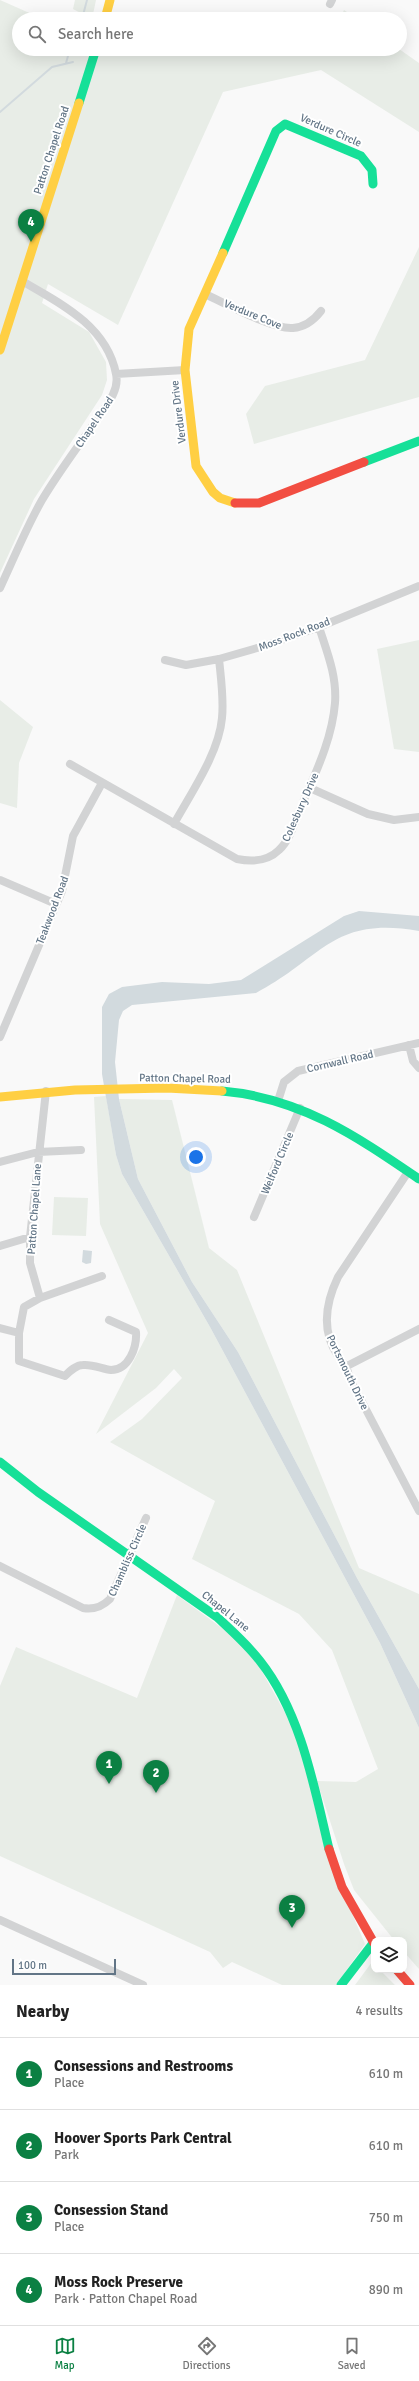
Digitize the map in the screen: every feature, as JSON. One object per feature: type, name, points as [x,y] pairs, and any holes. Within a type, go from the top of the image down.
[{"type":"street","points":[[107,12],[110,0]]},
{"type":"street","name":"Patton Chapel Road","points":[[0,350],[94,56]]},
{"type":"street","name":"Verdure Circle","points":[[285,124],[296,126],[361,156],[372,170],[373,184]]},
{"type":"street","name":"Verdure Drive","points":[[285,124],[276,131],[189,329],[185,370],[196,466],[202,479],[215,495],[231,504],[246,505],[259,503],[419,441]]},
{"type":"street","points":[[22,281],[64,305],[84,321],[104,345],[116,374],[185,370]]},
{"type":"street","name":"Verdure Cove","points":[[205,294],[284,328],[303,326],[314,320],[322,311]]},
{"type":"street","name":"Chapel Road","points":[[0,588],[42,501],[109,401],[117,382],[116,374]]},
{"type":"street","name":"Moss Rock Road","points":[[165,660],[186,665],[219,660],[264,646],[319,626],[419,586]]},
{"type":"street","name":"Colesbury Drive","points":[[70,764],[237,859],[257,861],[273,855],[284,844],[310,788],[330,732],[335,703],[333,671],[319,626]]},
{"type":"street","points":[[174,824],[215,746],[220,730],[223,700],[219,660]]},
{"type":"street","name":"Teakwood Road","points":[[0,1037],[66,880],[73,836],[102,783]]},
{"type":"street","points":[[310,788],[368,814],[394,820],[419,817]]},
{"type":"street","points":[[0,880],[56,904]]},
{"type":"street","name":"Cornwall Road","points":[[278,1101],[284,1082],[298,1071],[419,1042]]},
{"type":"street","points":[[409,1045],[413,1061],[419,1068]]},
{"type":"street","name":"Patton Chapel Road","points":[[0,1096],[46,1091],[225,1089],[278,1101],[300,1108],[335,1125],[419,1179]]},
{"type":"street","name":"Patton Chapel Lane","points":[[40,1298],[30,1263],[30,1237],[38,1152],[46,1091]]},
{"type":"street","name":"Welford Circle","points":[[254,1217],[300,1108]]},
{"type":"street","points":[[0,1162],[38,1152],[81,1150]]},
{"type":"street","name":"Portsmouth Drive","points":[[408,1172],[338,1278],[329,1296],[326,1317],[329,1336],[339,1357],[347,1366],[349,1377],[419,1511]]},
{"type":"street","points":[[0,1246],[30,1237]]},
{"type":"street","points":[[102,1276],[40,1298],[24,1307],[19,1332],[19,1361],[65,1376],[72,1369],[83,1365],[112,1370],[121,1368],[129,1360],[136,1339],[136,1332],[109,1320]]},
{"type":"street","points":[[0,1328],[19,1332]]},
{"type":"street","points":[[347,1366],[419,1329]]},
{"type":"street","name":"Chapel Lane","points":[[0,1462],[38,1492],[234,1630],[263,1662],[276,1681],[302,1742],[337,1879],[371,1937]]},
{"type":"street","name":"Chambliss Circle","points":[[0,1566],[83,1608],[91,1609],[99,1607],[110,1599],[146,1518]]},
{"type":"street","points":[[0,1920],[142,1985]]},
{"type":"street","points":[[341,1985],[371,1946]]},
{"type":"street","points":[[400,1973],[410,1985]]},
{"type":"shaded area","points":[[0,0],[27,12],[12,12],[12,56],[407,56],[407,55],[419,63],[419,132],[321,70],[223,92],[118,325],[48,284],[42,303],[89,332],[106,362],[107,380],[102,395],[34,499],[0,573]]},
{"type":"shaded area","points":[[75,0],[96,0],[93,12],[79,12],[73,9]]},
{"type":"shaded area","points":[[419,247],[419,397],[254,444],[246,414],[265,386],[365,360]]},
{"type":"shaded area","points":[[419,640],[419,752],[394,749],[377,649]]},
{"type":"shaded area","points":[[0,700],[33,727],[19,763],[17,808],[0,803]]},
{"type":"shaded area","points":[[359,911],[419,916],[419,931],[390,928],[366,929],[347,935],[330,943],[279,980],[256,993],[132,1005],[123,1011],[119,1020],[115,1062],[119,1099],[138,1179],[192,1282],[238,1352],[357,1578],[419,1689],[419,1728],[380,1643],[210,1327],[122,1174],[116,1155],[102,1074],[102,1007],[109,994],[122,987],[162,982],[209,984],[241,980],[344,916]]},
{"type":"shaded area","points":[[106,1096],[116,1155],[122,1174],[210,1327],[380,1643],[419,1728],[419,1969],[407,1955],[407,1937],[392,1937],[354,1890],[317,1781],[356,1782],[378,1769],[332,1650],[299,1614],[192,1559],[215,1501],[110,1442],[142,1419],[182,1378],[174,1369],[156,1388],[96,1434],[148,1333],[100,1224],[94,1097]]},
{"type":"shaded area","points":[[119,1099],[172,1100],[209,1248],[237,1270],[359,1568],[419,1594],[419,1689],[357,1578],[238,1352],[192,1282],[138,1179]]},
{"type":"shaded area","points":[[54,1197],[88,1198],[86,1236],[52,1235]]},
{"type":"shaded area","points":[[83,1250],[92,1251],[91,1263],[86,1264],[82,1262]]},
{"type":"shaded area","points":[[177,1595],[249,1648],[298,1736],[325,1850],[365,1944],[336,1985],[282,1985],[232,1962],[223,1968],[210,1952],[0,1856],[0,1686],[16,1647],[137,1698]]},
{"type":"shaded area","points":[[371,1963],[371,1973],[383,1973],[395,1985],[355,1985]]},
{"type":"waterway","points":[[84,12],[87,0]]},
{"type":"waterway","points":[[66,63],[68,56]]},
{"type":"waterway","points":[[0,112],[52,67],[73,62]]},
{"type":"traffic: fast","points":[[79,103],[94,56]]},
{"type":"traffic: fast","points":[[223,253],[276,131],[285,124],[361,156],[372,170],[373,184]]},
{"type":"traffic: fast","points":[[364,462],[419,441]]},
{"type":"traffic: fast","points":[[222,1091],[251,1095],[302,1111],[350,1134],[419,1179]]},
{"type":"traffic: fast","points":[[0,1462],[38,1492],[217,1617],[255,1655],[274,1681],[286,1703],[296,1727],[318,1800],[329,1849]]},
{"type":"traffic: fast","points":[[341,1985],[371,1946]]},
{"type":"traffic: slow","points":[[107,12],[110,0]]},
{"type":"traffic: slow","points":[[0,350],[79,103]]},
{"type":"traffic: slow","points":[[223,253],[189,329],[185,370],[196,466],[213,492],[220,498],[235,503]]},
{"type":"traffic: slow","points":[[0,1097],[75,1090],[167,1088],[222,1091]]},
{"type":"traffic: jam","points":[[235,503],[259,503],[364,462]]},
{"type":"traffic: jam","points":[[329,1849],[342,1887],[371,1938]]},
{"type":"traffic: jam","points":[[400,1973],[410,1985]]},
{"type":"place","name":"Moss Rock Preserve","points":[[31,242]]},
{"type":"place","name":"Consessions and Restrooms","points":[[109,1784]]},
{"type":"place","name":"Hoover Sports Park Central","points":[[156,1793]]},
{"type":"place","name":"Consession Stand","points":[[292,1928]]}]
